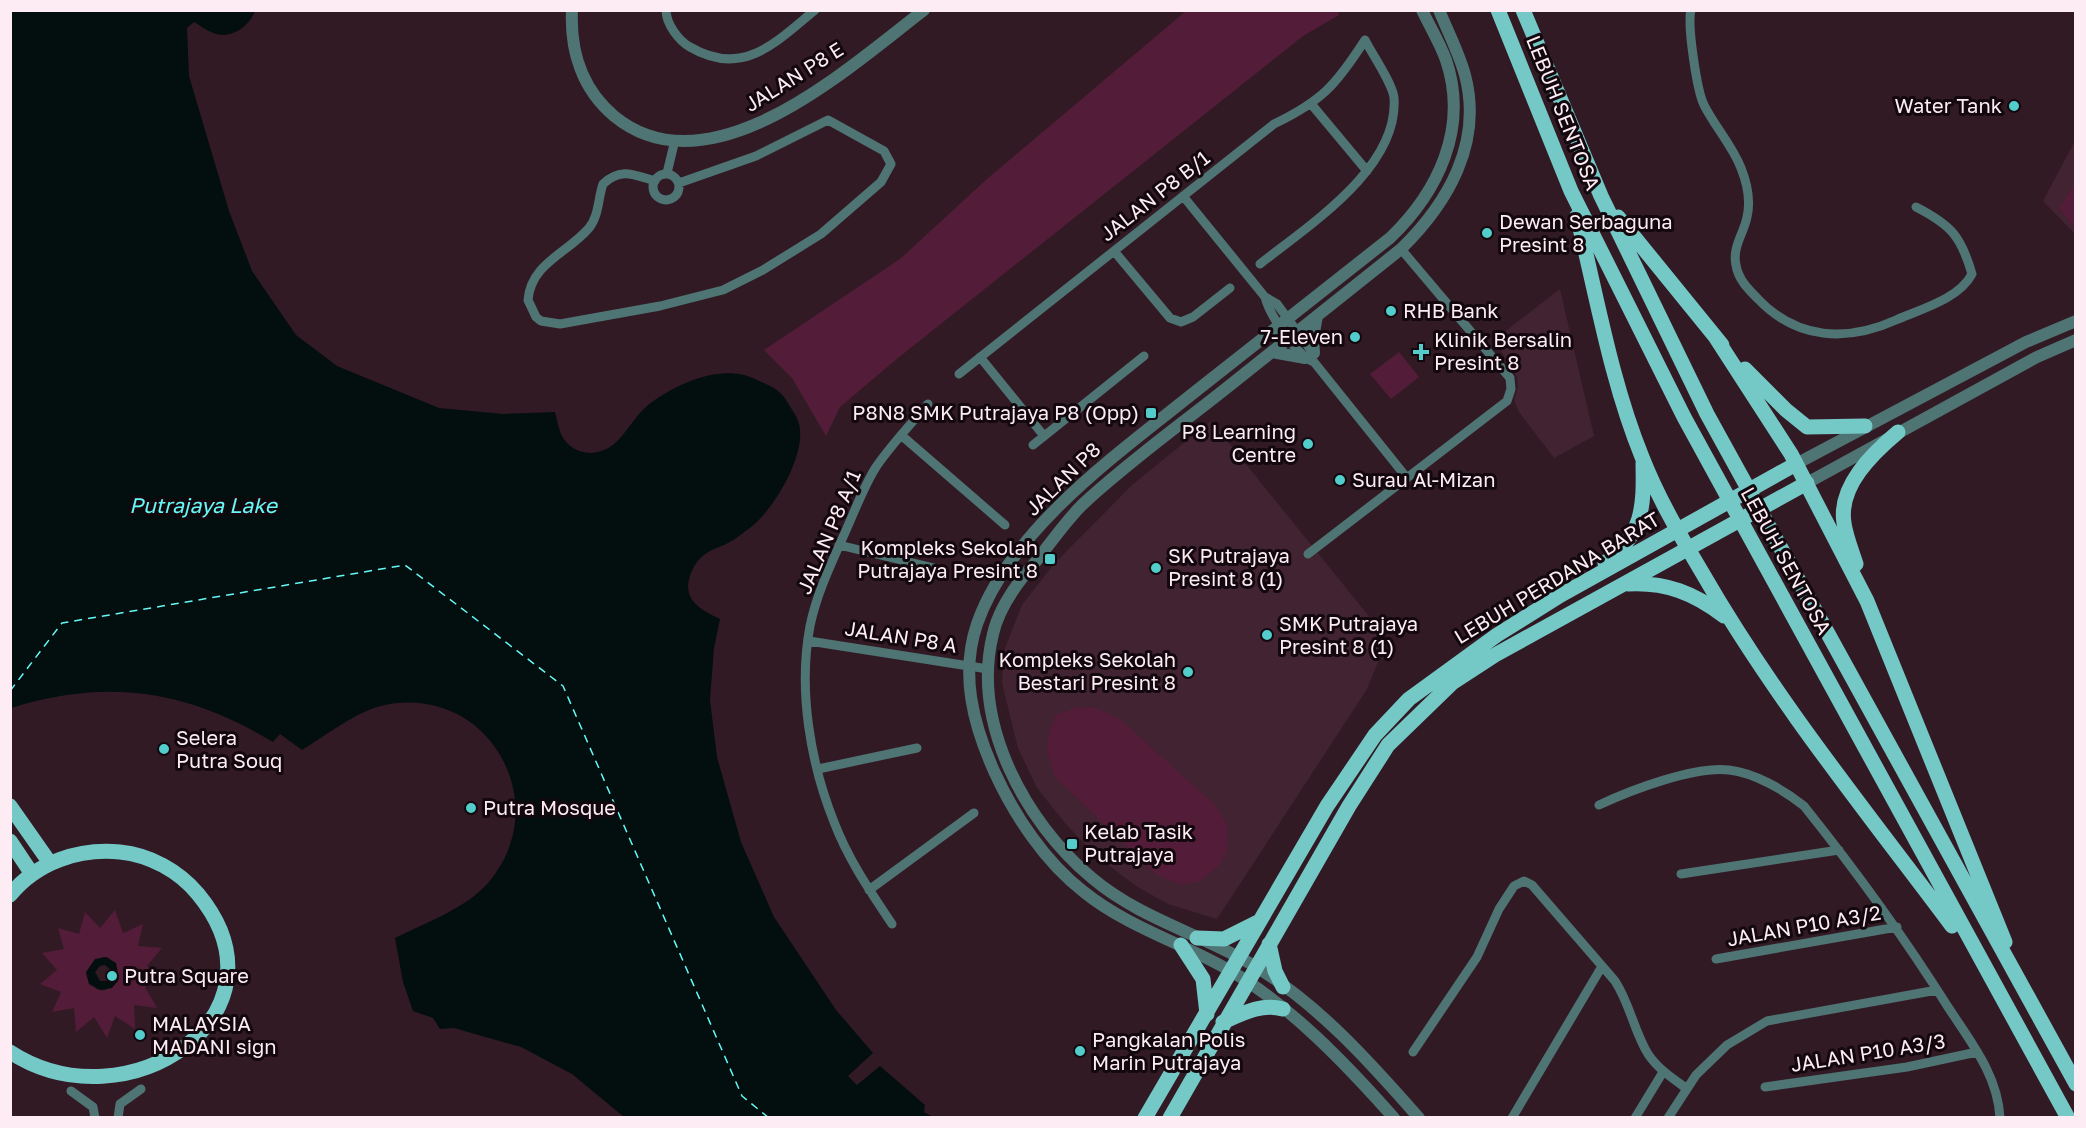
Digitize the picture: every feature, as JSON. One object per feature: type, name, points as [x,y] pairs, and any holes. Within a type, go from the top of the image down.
[{"type":"main road","name":"LEBUH SENTOSA","points":[[1498,10],[1571,191],[1684,417],[2068,1118]]},
{"type":"main road","name":"LEBUH SENTOSA","points":[[1523,10],[1601,196],[1707,414],[2032,1008],[2076,1084]]},
{"type":"main road","points":[[1571,191],[1618,387],[1642,458],[1688,549],[1729,619],[1790,710],[1985,969]]},
{"type":"main road","points":[[1601,196],[1716,338],[1786,410],[1807,427],[1865,426]]},
{"type":"main road","points":[[1716,338],[1867,601]]},
{"type":"main road","points":[[1898,432],[1866,462],[1846,498],[1844,521],[1867,601],[2032,1008]]},
{"type":"main road","points":[[1561,595],[1618,553],[1634,536],[1640,518],[1643,489],[1642,458]]},
{"type":"main road","name":"LEBUH PERDANA BARAT","points":[[1145,1118],[1327,807],[1375,735],[1409,699],[1447,669],[1561,595],[1791,467]]},
{"type":"main road","name":"LEBUH PERDANA BARAT","points":[[1170,1118],[1223,1022],[1349,806],[1388,745],[1418,714],[1452,683],[1495,655],[1801,486]]},
{"type":"main road","points":[[1624,584],[1649,583],[1671,586],[1701,598],[1729,619]]},
{"type":"main road","points":[[10,806],[50,863]]},
{"type":"main road","points":[[10,841],[32,874]]},
{"type":"main road","points":[[10,895],[32,874],[50,863],[88,852],[128,852],[164,865],[180,876],[204,901],[216,922],[223,945],[225,992],[216,1022],[207,1038],[183,1066]]},
{"type":"main road","points":[[1197,938],[1224,939],[1260,921]]},
{"type":"main road","points":[[1269,944],[1275,971],[1283,987]]},
{"type":"main road","points":[[1181,945],[1203,979],[1207,1014]]},
{"type":"main road","points":[[1223,1022],[1258,1008],[1283,1009]]},
{"type":"main road","points":[[10,1052],[42,1078],[71,1091],[94,1095],[118,1094],[148,1086]]},
{"type":"street","name":"JALAN P8 E","points":[[572,10],[577,62],[596,98],[621,122],[640,133],[675,140],[697,141],[723,136],[769,119],[852,64],[924,10]]},
{"type":"street","points":[[666,10],[666,16],[681,42],[708,58],[737,61],[768,48],[814,10]]},
{"type":"street","name":"JALAN P8","points":[[1394,1118],[1319,1040],[1283,1009],[1232,971],[1109,909],[1083,892],[1060,870],[1021,822],[1002,789],[974,718],[968,685],[976,627],[988,596],[1006,566],[1069,496],[1283,321],[1390,238],[1413,216],[1438,178],[1448,149],[1454,106],[1446,61],[1422,10]]},
{"type":"street","name":"JALAN P8","points":[[1419,1118],[1335,1028],[1283,987],[1240,958],[1117,896],[1093,879],[1072,859],[1033,813],[1002,750],[988,694],[988,669],[993,632],[1006,603],[1022,577],[1080,507],[1401,249],[1437,210],[1454,181],[1464,154],[1469,93],[1465,74],[1439,10]]},
{"type":"street","points":[[1691,10],[1690,24],[1703,103],[1741,168],[1749,194],[1747,218],[1735,253],[1736,266],[1742,282],[1761,302],[1784,320],[1816,334],[1846,335],[1882,326],[1960,291],[1972,274],[1968,259],[1952,229],[1916,207]]},
{"type":"street","name":"JALAN P8 B/1","points":[[959,374],[1274,124],[1312,105],[1342,76],[1365,40],[1394,96],[1390,132],[1367,171]]},
{"type":"street","points":[[1260,264],[1338,202],[1367,171],[1312,105]]},
{"type":"street","points":[[668,174],[655,181],[630,172],[620,172],[603,184],[595,217],[589,227],[551,259],[535,277],[528,300],[536,317],[547,323],[573,323],[723,290],[754,276],[821,234],[881,182],[891,164],[884,151],[828,120],[756,156],[679,183]]},
{"type":"street","points":[[668,174],[675,140]]},
{"type":"street","points":[[668,174],[679,183]]},
{"type":"street","points":[[655,181],[656,195],[665,200],[678,193],[679,183]]},
{"type":"street","points":[[1183,196],[1265,297],[1268,311],[1283,321],[1294,334],[1407,478]]},
{"type":"street","points":[[1308,554],[1507,401],[1511,389],[1510,378],[1401,249]]},
{"type":"street","points":[[1114,250],[1170,318],[1181,322],[1193,317],[1230,288]]},
{"type":"street","points":[[1311,358],[1317,316]]},
{"type":"street","name":"LEBUH PERDANA BARAT","points":[[1791,467],[2026,342],[2076,321]]},
{"type":"street","name":"LEBUH PERDANA BARAT","points":[[1801,486],[2037,357],[2076,340]]},
{"type":"street","points":[[1272,352],[1311,358]]},
{"type":"street","points":[[1033,445],[1144,356]]},
{"type":"street","points":[[980,357],[1044,436]]},
{"type":"street","name":"JALAN P8 A/1","points":[[892,924],[855,869],[833,822],[818,769],[808,720],[806,673],[810,626],[827,573],[839,545],[876,468],[928,404]]},
{"type":"street","points":[[902,435],[1005,525]]},
{"type":"street","points":[[839,545],[934,568]]},
{"type":"street","name":"JALAN P8 A","points":[[809,640],[988,669]]},
{"type":"street","points":[[818,769],[917,748]]},
{"type":"street","points":[[1599,805],[1629,791],[1707,770],[1730,770],[1766,782],[1790,795],[1804,806],[1897,927],[1989,1072],[1999,1103],[2000,1118]]},
{"type":"street","points":[[869,890],[974,813]]},
{"type":"street","points":[[1681,874],[1839,850]]},
{"type":"street","points":[[1413,1052],[1478,957],[1499,909],[1514,886],[1524,881],[1532,885],[1624,995],[1648,1054],[1663,1072],[1686,1088]]},
{"type":"street","name":"JALAN P10 A3/2","points":[[1716,959],[1897,927]]},
{"type":"street","points":[[1512,1118],[1601,968]]},
{"type":"street","points":[[1668,1118],[1686,1088],[1727,1045],[1767,1021],[1937,990]]},
{"type":"street","name":"JALAN P10 A3/3","points":[[1765,1087],[1907,1067],[1977,1052]]},
{"type":"street","points":[[1635,1118],[1663,1072]]},
{"type":"street","points":[[118,1118],[120,1104],[148,1086]]},
{"type":"street","points":[[71,1091],[93,1107],[95,1118]]},
{"type":"shaded area","points":[[1338,10],[1339,15],[1303,36],[898,358],[840,407],[826,436],[792,378],[764,350],[900,259],[987,179],[1186,11]]},
{"type":"shaded area","points":[[2075,141],[2075,234],[2043,201]]},
{"type":"shaded area","points":[[2075,183],[2075,227],[2059,209]]},
{"type":"shaded area","points":[[1560,289],[1594,436],[1554,458],[1519,412],[1514,400],[1518,387],[1517,377],[1494,340]]},
{"type":"shaded area","points":[[1399,352],[1419,377],[1391,399],[1370,374]]},
{"type":"shaded area","name":"Kompleks Sekolah Bestari Presint 8","points":[[1211,421],[1372,620],[1380,641],[1378,662],[1367,689],[1217,919],[1168,904],[1136,886],[1094,854],[1065,823],[1037,788],[1018,748],[1002,683],[1005,648],[1022,605],[1054,564],[1132,485]]},
{"type":"shaded area","points":[[1077,707],[1096,708],[1120,719],[1214,804],[1227,824],[1228,848],[1219,866],[1200,881],[1182,885],[1157,875],[1055,777],[1047,751],[1049,731],[1056,715]]},
{"type":"shaded area","points":[[115,910],[123,933],[143,924],[138,946],[162,948],[147,966],[167,978],[145,987],[157,1008],[134,1005],[135,1029],[115,1016],[107,1038],[94,1017],[76,1032],[74,1008],[52,1012],[61,992],[40,984],[57,970],[42,953],[64,949],[58,928],[79,934],[85,912],[100,928]],"holes":[[[102,957],[110,958],[118,982],[104,991],[96,989],[86,976]]]},
{"type":"water","name":"Putrajaya Lake","points":[[11,10],[255,11],[243,27],[232,34],[218,34],[194,22],[187,28],[189,76],[229,211],[252,271],[296,335],[337,366],[439,408],[503,414],[555,412],[565,441],[578,451],[593,453],[608,448],[619,440],[638,415],[658,398],[685,383],[700,378],[729,373],[744,375],[777,390],[783,396],[798,421],[800,436],[798,450],[787,480],[760,519],[731,541],[710,551],[696,563],[689,582],[688,590],[694,602],[720,619],[714,648],[710,700],[717,757],[741,842],[774,917],[836,1010],[873,1053],[848,1076],[857,1085],[880,1066],[925,1105],[924,1112],[933,1117],[624,1117],[572,1074],[521,1047],[454,1028],[440,1029],[433,1018],[413,1011],[403,982],[395,938],[456,908],[479,892],[488,883],[507,852],[515,819],[513,786],[501,756],[481,731],[455,713],[422,703],[385,705],[363,712],[302,750],[280,734],[273,742],[241,724],[209,711],[178,700],[146,694],[81,693],[11,708]]},
{"type":"water","points":[[106,957],[116,963],[119,979],[112,988],[100,990],[89,984],[86,972],[95,959]],"holes":[[[105,965],[111,970],[111,977],[107,981],[100,981],[95,972],[100,966]]]},
{"type":"ferry route","points":[[10,691],[62,623],[405,565],[563,686],[742,1096],[769,1118]]},
{"type":"place","name":"Water Tank","points":[[2014,106]]},
{"type":"place","name":"Dewan Serbaguna Presint 8","points":[[1487,233]]},
{"type":"place","name":"RHB Bank","points":[[1391,311]]},
{"type":"place","name":"7-Eleven","points":[[1355,337]]},
{"type":"place","name":"Klinik Bersalin Presint 8","points":[[1421,352]]},
{"type":"place","name":"P8N8 SMK Putrajaya P8 (Opp)","points":[[1151,413]]},
{"type":"place","name":"P8 Learning Centre","points":[[1308,444]]},
{"type":"place","name":"Surau Al-Mizan","points":[[1340,480]]},
{"type":"place","name":"Kompleks Sekolah Putrajaya Presint 8","points":[[1050,559]]},
{"type":"place","name":"SK Putrajaya Presint 8 (1)","points":[[1156,568]]},
{"type":"place","name":"SMK Putrajaya Presint 8 (1)","points":[[1267,635]]},
{"type":"place","name":"Kompleks Sekolah Bestari Presint 8","points":[[1188,672]]},
{"type":"place","name":"Selera Putra Souq","points":[[164,749]]},
{"type":"place","name":"Putra Mosque","points":[[471,808]]},
{"type":"place","name":"Kelab Tasik Putrajaya","points":[[1072,844]]},
{"type":"place","name":"Putra Square","points":[[112,976]]},
{"type":"place","name":"MALAYSIA MADANI sign","points":[[140,1035]]},
{"type":"place","name":"Pangkalan Polis Marin Putrajaya","points":[[1080,1051]]}]
